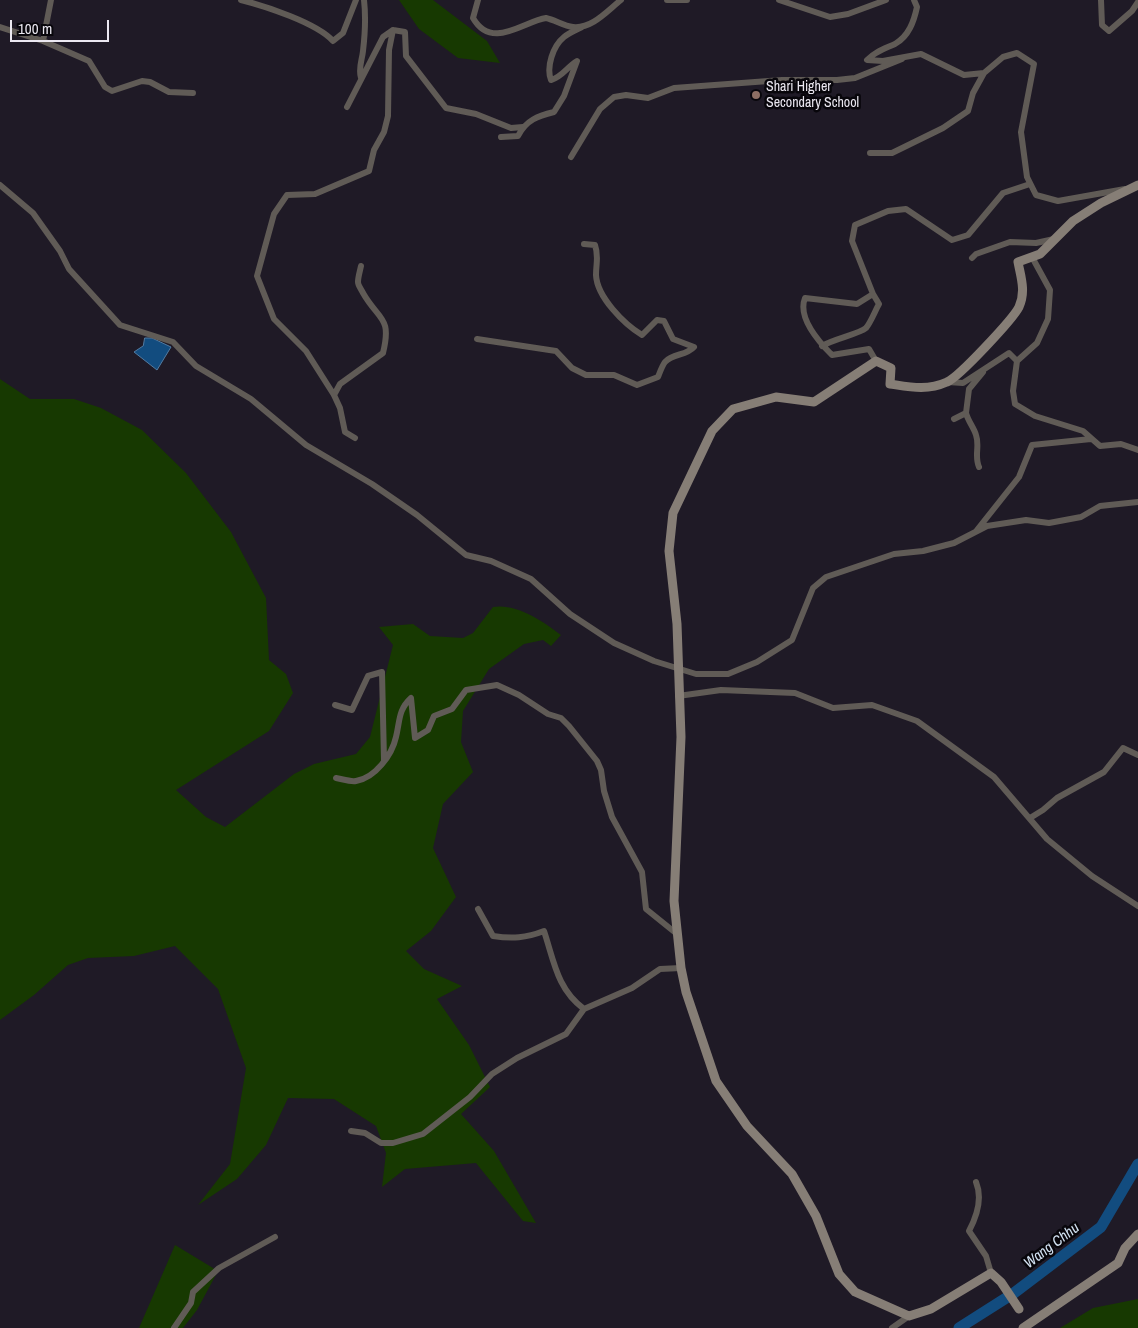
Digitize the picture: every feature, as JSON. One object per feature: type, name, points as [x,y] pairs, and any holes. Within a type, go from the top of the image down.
[{"type":"street","points":[[43,41],[51,0]]},
{"type":"street","points":[[241,0],[288,15],[324,31],[333,41],[343,33],[356,0]]},
{"type":"street","points":[[361,78],[359,69],[363,52],[366,13],[364,0]]},
{"type":"street","points":[[478,0],[473,18],[478,27],[491,32],[518,30],[546,18],[571,27],[582,27]]},
{"type":"street","points":[[501,137],[518,136],[523,127],[536,117],[554,112],[564,96],[577,61],[568,67],[559,78],[551,80],[548,72],[551,59],[563,38],[596,21],[620,0]]},
{"type":"street","points":[[667,0],[687,0]]},
{"type":"street","points":[[779,0],[830,17],[848,14],[886,0]]},
{"type":"street","points":[[914,0],[917,7],[912,26],[897,43],[875,52],[867,60],[883,60],[921,54],[964,75],[984,73]]},
{"type":"street","points":[[1101,0],[1102,25],[1109,31],[1132,11],[1138,2]]},
{"type":"street","points":[[0,27],[43,41],[89,61],[105,87],[112,91],[142,81],[150,82],[169,92],[192,93]]},
{"type":"street","points":[[355,438],[345,432],[340,408],[334,395],[306,351],[274,319],[257,276],[274,214],[287,195],[315,194],[369,171],[374,150],[384,132],[388,116],[389,50],[393,30]]},
{"type":"street","points":[[347,107],[383,37],[393,30],[404,32],[406,56],[446,108],[476,114],[511,128],[523,127]]},
{"type":"street","points":[[870,153],[892,153],[907,147],[943,128],[968,111],[973,93],[984,73],[1004,58],[1017,53],[1034,64],[1021,132],[1027,177],[1036,195],[1058,201],[1136,186]]},
{"type":"street","points":[[571,157],[600,109],[614,97],[626,95],[648,98],[674,88],[782,80],[846,79],[893,64],[907,56]]},
{"type":"street","points":[[822,346],[834,339],[855,334],[866,328],[879,304],[873,294],[852,241],[855,225],[888,211],[906,209],[952,240],[968,235],[1003,193],[1030,184]]},
{"type":"street","points":[[0,185],[33,213],[60,250],[69,270],[120,325],[173,342],[196,366],[250,399],[306,445],[372,484],[417,515],[466,555],[491,561],[531,579],[570,614],[635,653],[696,674],[728,674],[757,662],[792,640],[805,615],[814,588],[826,577],[894,554],[923,551],[954,543],[987,526],[1026,520],[1049,523],[1081,517],[1100,506],[1138,502]]},
{"type":"street","points":[[948,382],[973,360],[1018,308],[1024,288],[1018,262],[1040,254],[1073,221],[1101,202],[1136,186]]},
{"type":"street","points":[[972,258],[976,254],[1010,242],[1036,242],[1056,238]]},
{"type":"street","points":[[477,339],[556,351],[572,368],[586,375],[614,375],[637,385],[658,377],[665,362],[673,356],[690,352],[694,348],[673,338],[664,321],[657,320],[642,335],[630,327],[598,287],[596,276],[598,254],[595,244],[584,244]]},
{"type":"street","points":[[1032,257],[1050,290],[1048,319],[1037,343],[1017,361],[1013,391],[1015,404],[1035,416],[1084,431],[1090,439],[1100,446],[1121,444],[1138,450]]},
{"type":"street","points":[[334,395],[340,384],[383,353],[386,339],[387,328],[383,317],[368,301],[358,283],[361,266]]},
{"type":"street","points":[[873,294],[857,304],[804,298],[803,302],[808,325],[822,346],[832,356],[869,349],[876,361],[891,368],[890,384],[921,389],[948,382],[963,382],[1009,353],[1017,361]]},
{"type":"street","points":[[876,361],[814,402],[776,398],[733,410],[712,431],[673,512],[669,551],[677,624],[677,668],[681,738],[674,902],[681,968],[686,992],[716,1080],[746,1126],[792,1174],[816,1216],[839,1274],[855,1292],[909,1316]]},
{"type":"street","points":[[979,467],[975,459],[976,436],[969,424],[966,413],[969,389],[991,364]]},
{"type":"street","points":[[954,419],[966,413]]},
{"type":"street","points":[[976,532],[1018,477],[1032,446],[1090,439]]},
{"type":"street","points":[[335,705],[352,710],[368,676],[382,672],[384,761]]},
{"type":"street","points":[[336,778],[355,782],[369,777],[384,761],[396,739],[402,706],[411,698],[415,738],[428,730],[434,716],[452,709],[466,690],[496,685],[519,696],[548,714],[561,718],[597,761],[601,770],[604,791],[612,817],[642,872],[646,909],[677,934]]},
{"type":"street","points":[[678,696],[721,690],[795,693],[834,708],[872,705],[917,721],[994,777],[1047,839],[1092,876],[1138,906]]},
{"type":"street","points":[[1030,818],[1043,810],[1056,798],[1104,772],[1123,748],[1138,755]]},
{"type":"street","points":[[478,909],[493,936],[511,939],[531,936],[544,931],[556,974],[577,1003],[584,1008]]},
{"type":"street","points":[[351,1131],[365,1133],[381,1143],[393,1143],[423,1134],[459,1106],[492,1074],[517,1058],[566,1034],[584,1008],[632,988],[660,969],[681,968]]},
{"type":"street","points":[[976,1182],[979,1190],[980,1205],[969,1232],[986,1256],[990,1273],[1002,1282],[1019,1309]]},
{"type":"street","points":[[1023,1328],[1118,1263],[1125,1248],[1138,1234]]},
{"type":"street","points":[[174,1328],[191,1303],[193,1292],[218,1268],[275,1237]]},
{"type":"street","points":[[892,1328],[909,1316],[931,1309],[990,1273]]},
{"type":"green space","points":[[399,0],[433,0],[487,41],[500,63],[458,58],[419,29]]},
{"type":"green space","points":[[0,379],[30,399],[74,399],[101,408],[142,430],[186,473],[231,532],[266,598],[269,660],[286,674],[293,693],[269,731],[176,790],[206,817],[225,827],[294,774],[314,764],[356,754],[370,737],[393,645],[379,627],[413,624],[430,636],[463,638],[473,633],[493,607],[502,606],[529,614],[561,635],[551,646],[543,640],[524,644],[489,669],[463,711],[461,742],[473,772],[443,804],[433,848],[456,897],[431,931],[406,951],[424,969],[462,986],[437,999],[469,1045],[490,1087],[461,1114],[494,1151],[536,1223],[523,1221],[476,1163],[405,1169],[382,1187],[386,1153],[376,1126],[334,1099],[288,1098],[266,1145],[237,1179],[198,1205],[230,1164],[246,1068],[218,989],[175,946],[134,956],[88,958],[68,965],[34,995],[0,1020]]},
{"type":"green space","points":[[175,1245],[218,1271],[197,1310],[183,1328],[139,1328]]},
{"type":"green space","points":[[1138,1299],[1138,1328],[1060,1328],[1093,1308]]},
{"type":"water","points":[[145,338],[152,338],[171,347],[157,370],[134,352],[143,346]]},
{"type":"waterway","name":"Wang Chhu","points":[[959,1328],[1014,1293],[1101,1227],[1138,1164]]},
{"type":"place","name":"Shari Higher Secondary School","points":[[756,95]]}]
